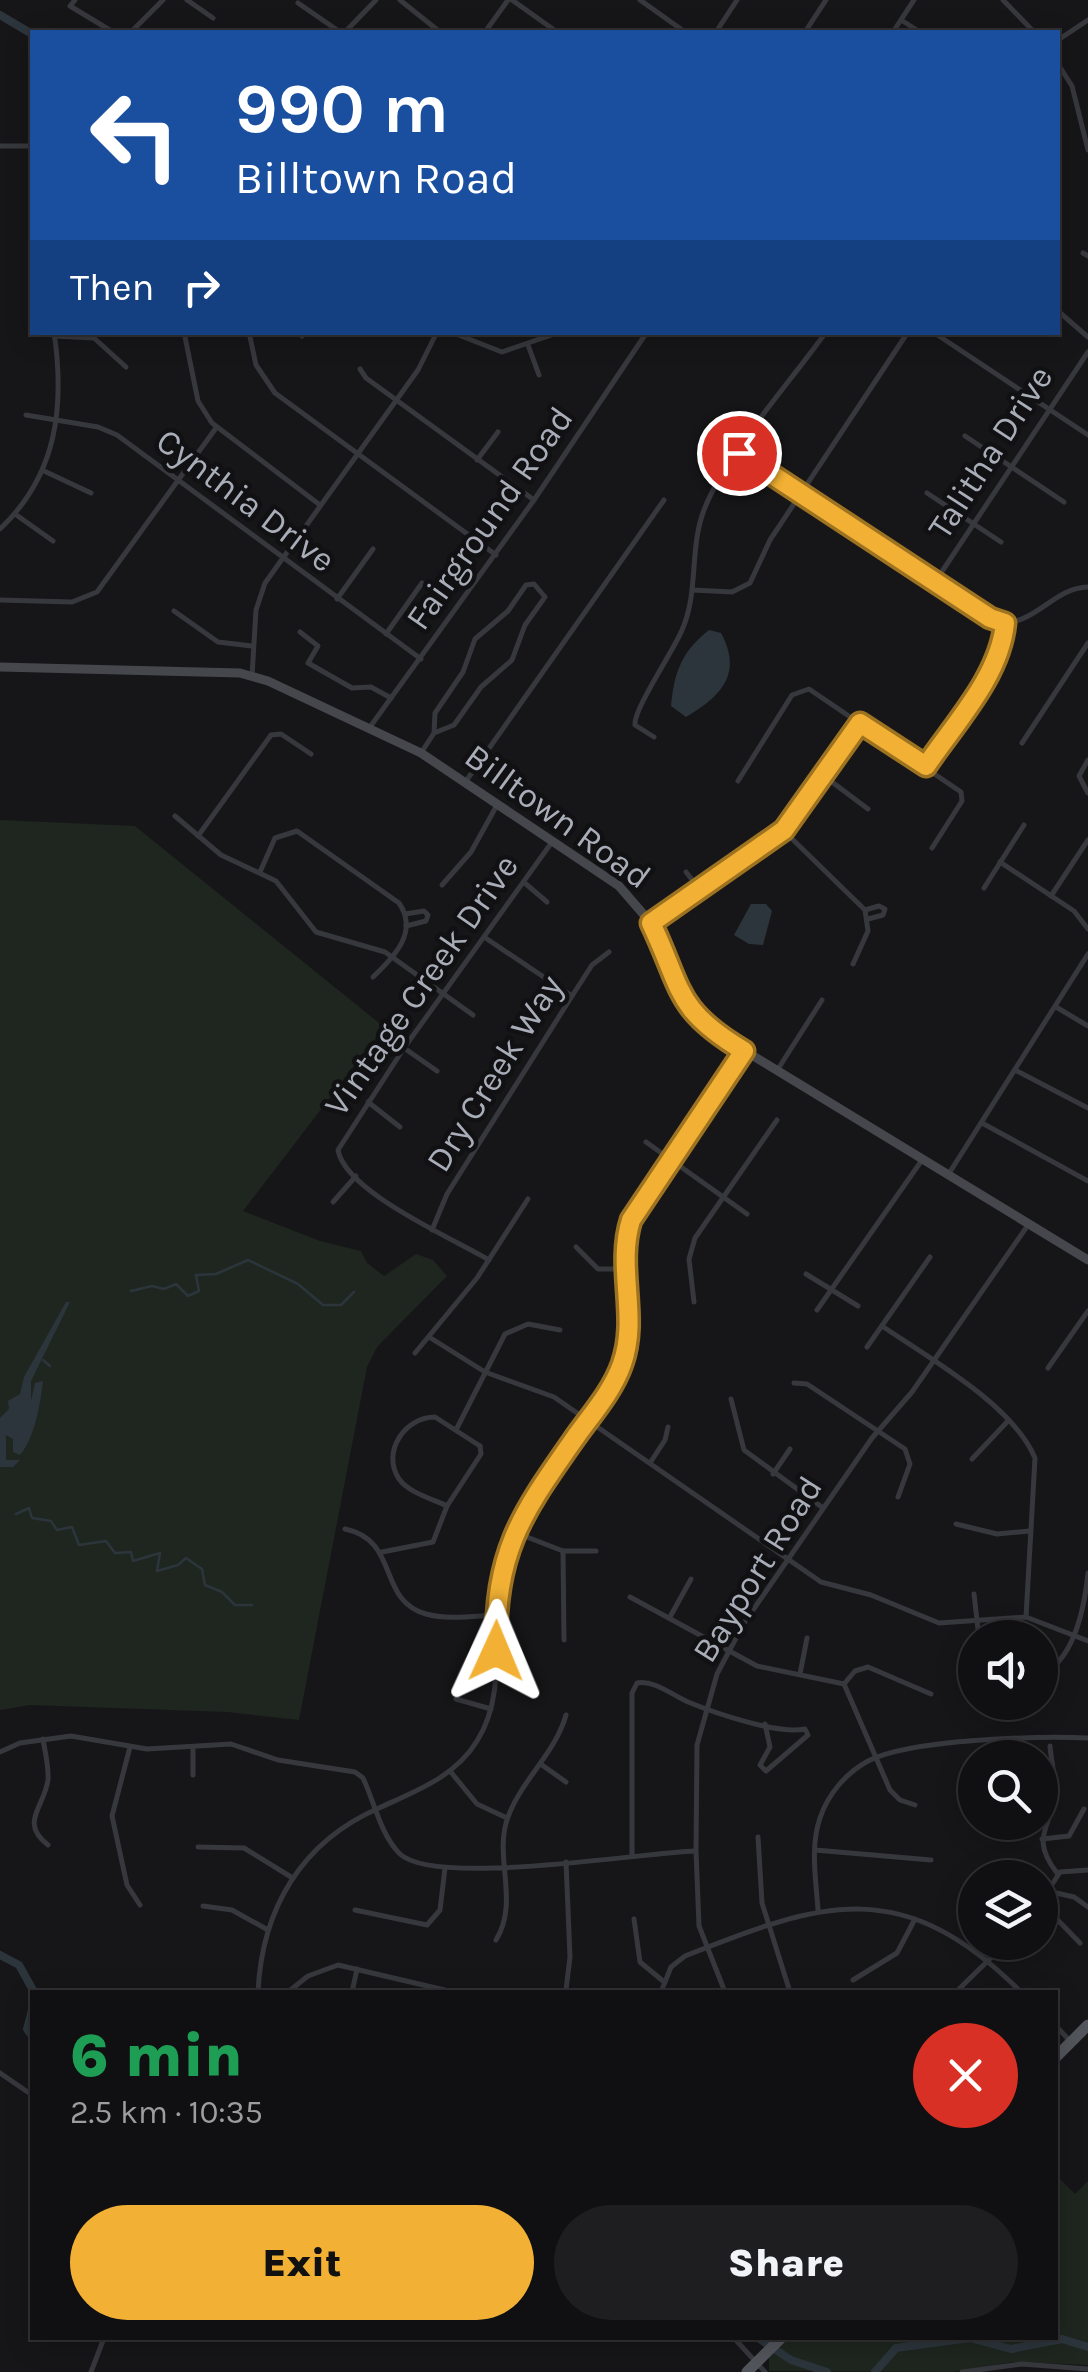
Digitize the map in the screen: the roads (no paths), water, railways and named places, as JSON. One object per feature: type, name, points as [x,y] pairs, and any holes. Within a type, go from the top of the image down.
[{"type":"main road","name":"Billtown Road","points":[[0,667],[218,671],[252,676],[420,753],[499,802],[619,886],[651,923],[684,1004],[711,1030],[1088,1260]]},
{"type":"main road","points":[[1058,2055],[1088,2024]]},
{"type":"main road","points":[[756,2369],[775,2344]]},
{"type":"street","points":[[133,30],[162,0]]},
{"type":"street","points":[[187,0],[213,18]]},
{"type":"street","points":[[345,30],[376,0]]},
{"type":"street","points":[[400,0],[438,30]]},
{"type":"street","points":[[486,30],[510,0],[555,30]]},
{"type":"street","points":[[640,0],[681,30]]},
{"type":"street","points":[[717,30],[738,0]]},
{"type":"street","points":[[806,30],[826,0]]},
{"type":"street","points":[[894,30],[914,0]]},
{"type":"street","points":[[1003,0],[1032,30]]},
{"type":"street","points":[[72,2],[110,30]]},
{"type":"street","points":[[298,3],[340,30]]},
{"type":"street","points":[[901,20],[917,30]]},
{"type":"street","points":[[1060,39],[1088,20]]},
{"type":"street","points":[[1060,67],[1072,86],[1079,127],[1088,150]]},
{"type":"street","points":[[0,146],[30,146]]},
{"type":"street","points":[[1060,313],[1088,336]]},
{"type":"street","points":[[0,529],[15,514],[43,470],[58,421],[60,379],[54,335]]},
{"type":"street","points":[[64,335],[94,338],[126,367]]},
{"type":"street","points":[[185,335],[198,401],[216,428],[320,505]]},
{"type":"street","points":[[250,335],[256,365],[268,385],[496,555]]},
{"type":"street","points":[[252,676],[259,598],[281,558],[397,401],[435,335]]},
{"type":"street","points":[[458,335],[497,351],[552,335]]},
{"type":"street","name":"Fairground Road","points":[[368,730],[496,555],[645,335]]},
{"type":"street","points":[[654,737],[636,725],[635,714],[680,634],[693,590],[700,521],[715,487],[824,335]]},
{"type":"street","points":[[693,590],[732,592],[750,583],[770,540],[906,335]]},
{"type":"street","points":[[938,335],[1088,435]]},
{"type":"street","points":[[528,344],[540,375]]},
{"type":"street","name":"Talitha Drive","points":[[934,582],[1088,352]]},
{"type":"street","points":[[360,369],[397,401],[534,500]]},
{"type":"street","name":"Cynthia Drive","points":[[26,415],[112,432],[421,659]]},
{"type":"street","points":[[0,600],[72,602],[87,598],[101,587],[216,428]]},
{"type":"street","points":[[477,460],[498,432]]},
{"type":"street","points":[[965,436],[1064,502]]},
{"type":"street","points":[[739,453],[990,618],[1005,623],[1030,618],[1061,592],[1088,588]]},
{"type":"street","points":[[43,470],[92,492]]},
{"type":"street","points":[[927,493],[1000,542]]},
{"type":"street","points":[[466,781],[664,500]]},
{"type":"street","points":[[15,514],[53,541]]},
{"type":"street","points":[[337,599],[373,549]]},
{"type":"street","points":[[386,634],[422,582]]},
{"type":"street","points":[[420,753],[434,733],[435,713],[463,672],[475,640],[508,611],[526,584],[534,584],[545,597],[525,625],[512,660],[480,688],[454,725],[434,733]]},
{"type":"street","points":[[174,611],[215,641],[252,646]]},
{"type":"street","points":[[926,766],[998,658],[1005,623]]},
{"type":"street","points":[[300,632],[318,646],[308,663],[352,688],[371,687],[391,698]]},
{"type":"street","points":[[1022,743],[1088,643]]},
{"type":"street","points":[[738,782],[799,690],[814,691],[959,789],[962,798],[932,848]]},
{"type":"street","points":[[651,923],[701,892],[784,830],[860,723]]},
{"type":"street","points":[[198,836],[270,735],[280,734],[311,754]]},
{"type":"street","points":[[1088,760],[1079,776],[1088,792]]},
{"type":"street","points":[[824,776],[868,809]]},
{"type":"street","points":[[442,885],[471,852],[499,802]]},
{"type":"street","points":[[175,816],[220,855],[276,881],[316,932],[394,957],[473,1015]]},
{"type":"street","points":[[984,888],[1024,825]]},
{"type":"street","points":[[784,830],[865,910],[866,936],[853,964]]},
{"type":"street","points":[[260,872],[275,838],[297,832],[377,886],[405,914],[406,926],[394,957],[373,977]]},
{"type":"street","name":"Vintage Creek Drive","points":[[489,1260],[404,1216],[340,1161],[339,1146],[554,839]]},
{"type":"street","points":[[1051,896],[1088,840]]},
{"type":"street","points":[[1000,862],[1051,896],[1088,928]]},
{"type":"street","points":[[686,872],[701,892]]},
{"type":"street","points":[[526,884],[547,902]]},
{"type":"street","points":[[865,910],[880,906],[885,909],[884,915],[868,919]]},
{"type":"street","points":[[405,914],[424,911],[428,915],[426,921],[406,926]]},
{"type":"street","points":[[486,938],[572,996]]},
{"type":"street","name":"Dry Creek Way","points":[[432,1230],[447,1194],[592,964],[609,952]]},
{"type":"street","points":[[948,1176],[1088,954]]},
{"type":"street","points":[[777,1071],[822,1000]]},
{"type":"street","points":[[1055,1006],[1088,1026]]},
{"type":"street","points":[[404,1048],[437,1070]]},
{"type":"street","points":[[258,1990],[268,1930],[291,1876],[327,1838],[450,1771],[478,1741],[491,1709],[496,1682],[501,1568],[514,1532],[624,1360],[629,1316],[624,1269],[631,1220],[744,1051]]},
{"type":"street","points":[[1015,1070],[1088,1108]]},
{"type":"street","points":[[368,1102],[400,1127]]},
{"type":"street","points":[[694,1302],[689,1268],[692,1246],[777,1120]]},
{"type":"street","points":[[982,1123],[1088,1181]]},
{"type":"street","points":[[646,1142],[747,1214]]},
{"type":"street","points":[[817,1310],[922,1160]]},
{"type":"street","points":[[333,1202],[356,1176]]},
{"type":"street","points":[[416,1353],[489,1260],[528,1199]]},
{"type":"street","name":"Bayport Road","points":[[723,1990],[698,1914],[694,1770],[705,1708],[728,1649],[878,1430],[934,1362],[1028,1225]]},
{"type":"street","points":[[576,1247],[598,1268],[624,1269]]},
{"type":"street","points":[[867,1348],[930,1257]]},
{"type":"street","points":[[806,1274],[858,1306]]},
{"type":"street","points":[[1048,1368],[1088,1311]]},
{"type":"street","points":[[457,1428],[502,1338],[515,1328],[532,1324],[560,1330]]},
{"type":"street","points":[[882,1326],[959,1379],[1029,1442],[1035,1458],[1026,1616]]},
{"type":"street","points":[[429,1337],[485,1372],[547,1393],[822,1582],[871,1595],[932,1621],[958,1622]]},
{"type":"street","points":[[794,1383],[807,1384],[878,1430],[909,1456],[898,1497]]},
{"type":"street","points":[[731,1399],[742,1447],[823,1508]]},
{"type":"street","points":[[382,1552],[432,1544],[447,1506],[481,1454],[480,1446],[438,1417],[417,1419],[404,1429],[396,1450],[395,1469],[401,1482],[447,1506]]},
{"type":"street","points":[[972,1459],[1007,1422]]},
{"type":"street","points":[[650,1463],[666,1440],[668,1427]]},
{"type":"street","points":[[480,1446],[490,1442]]},
{"type":"street","points":[[774,1474],[790,1449]]},
{"type":"street","points":[[956,1524],[997,1534],[1030,1531]]},
{"type":"street","points":[[345,1529],[366,1536],[382,1552],[398,1596],[415,1610],[437,1616],[496,1615]]},
{"type":"street","points":[[514,1532],[564,1551],[596,1551]]},
{"type":"street","points":[[564,1551],[564,1640]]},
{"type":"street","points":[[1058,1661],[1073,1634],[1088,1573]]},
{"type":"street","points":[[670,1617],[691,1579]]},
{"type":"street","points":[[974,1594],[977,1620]]},
{"type":"street","points":[[630,1596],[757,1666],[844,1684]]},
{"type":"street","points":[[998,1620],[1026,1616],[1088,1641]]},
{"type":"street","points":[[800,1674],[807,1638]]},
{"type":"street","points":[[844,1684],[855,1672],[868,1667],[931,1694]]},
{"type":"street","points":[[632,1854],[634,1687],[638,1682],[652,1683],[705,1708],[765,1724],[794,1732],[806,1729],[808,1735],[766,1771],[760,1766],[770,1747],[765,1724]]},
{"type":"street","points":[[844,1684],[892,1794],[914,1805]]},
{"type":"street","points":[[456,1699],[491,1709]]},
{"type":"street","points":[[496,1940],[508,1904],[508,1818],[542,1764],[566,1715]]},
{"type":"street","points":[[0,1752],[43,1739],[76,1736],[130,1747],[240,1745],[278,1760],[355,1772],[402,1856],[446,1868],[506,1867],[696,1851]]},
{"type":"street","points":[[818,1910],[814,1850],[820,1818],[834,1790],[850,1773],[877,1758],[935,1747],[1088,1738]]},
{"type":"street","points":[[43,1739],[47,1785],[32,1822],[48,1846]]},
{"type":"street","points":[[130,1747],[112,1816],[127,1885],[140,1905]]},
{"type":"street","points":[[193,1747],[193,1775]]},
{"type":"street","points":[[542,1764],[566,1782]]},
{"type":"street","points":[[450,1771],[480,1806],[508,1818]]},
{"type":"street","points":[[1058,1837],[1070,1836],[1084,1810]]},
{"type":"street","points":[[758,1837],[760,1893],[789,1990]]},
{"type":"street","points":[[198,1846],[244,1848],[291,1876]]},
{"type":"street","points":[[814,1850],[932,1860]]},
{"type":"street","points":[[566,1862],[570,1956],[566,1990]]},
{"type":"street","points":[[354,1910],[427,1924],[440,1910],[446,1868]]},
{"type":"street","points":[[1058,1874],[1070,1868],[1088,1870]]},
{"type":"street","points":[[1058,1893],[1074,1897],[1088,1907]]},
{"type":"street","points":[[203,1906],[232,1910],[268,1930]]},
{"type":"street","points":[[662,1990],[675,1962],[707,1947],[768,1923],[818,1910],[866,1909],[915,1919],[960,1940],[1019,1990]]},
{"type":"street","points":[[634,1919],[640,1962],[664,1981]]},
{"type":"street","points":[[853,1980],[898,1953],[915,1919]]},
{"type":"street","points":[[1058,1920],[1080,1943]]},
{"type":"street","points":[[958,1990],[990,1962]]},
{"type":"street","points":[[291,1990],[327,1967],[357,1969],[446,1990]]},
{"type":"street","points":[[352,1990],[357,1969]]},
{"type":"street","points":[[1058,2029],[1071,2042]]},
{"type":"street","points":[[0,2073],[30,2094]]},
{"type":"street","points":[[90,2372],[103,2340]]},
{"type":"street","points":[[735,2340],[756,2369]]},
{"type":"street","points":[[962,2372],[1022,2364],[1088,2369]]},
{"type":"waterway","points":[[0,15],[30,33]]},
{"type":"waterway","points":[[131,1291],[152,1286],[164,1289],[176,1284],[188,1296],[199,1291],[196,1275],[216,1274],[248,1260],[298,1284],[323,1305],[341,1305],[354,1292]]},
{"type":"waterway","points":[[43,1360],[50,1366]]},
{"type":"waterway","points":[[16,1514],[29,1508],[32,1518],[51,1521],[57,1530],[72,1527],[79,1545],[106,1541],[115,1553],[131,1552],[133,1561],[160,1553],[157,1571],[178,1565],[186,1558],[202,1569],[205,1585],[222,1592],[235,1605],[252,1605]]},
{"type":"waterway","points":[[0,1955],[19,1965],[33,1990]]},
{"type":"waterway","points":[[30,2018],[30,2033]]},
{"type":"waterway","points":[[761,2340],[791,2360],[827,2372]]},
{"type":"waterway","points":[[875,2372],[896,2348],[955,2340]]},
{"type":"waterway","points":[[977,2340],[1011,2349],[1057,2340]]},
{"type":"waterway","points":[[1058,2340],[1088,2347]]}]
